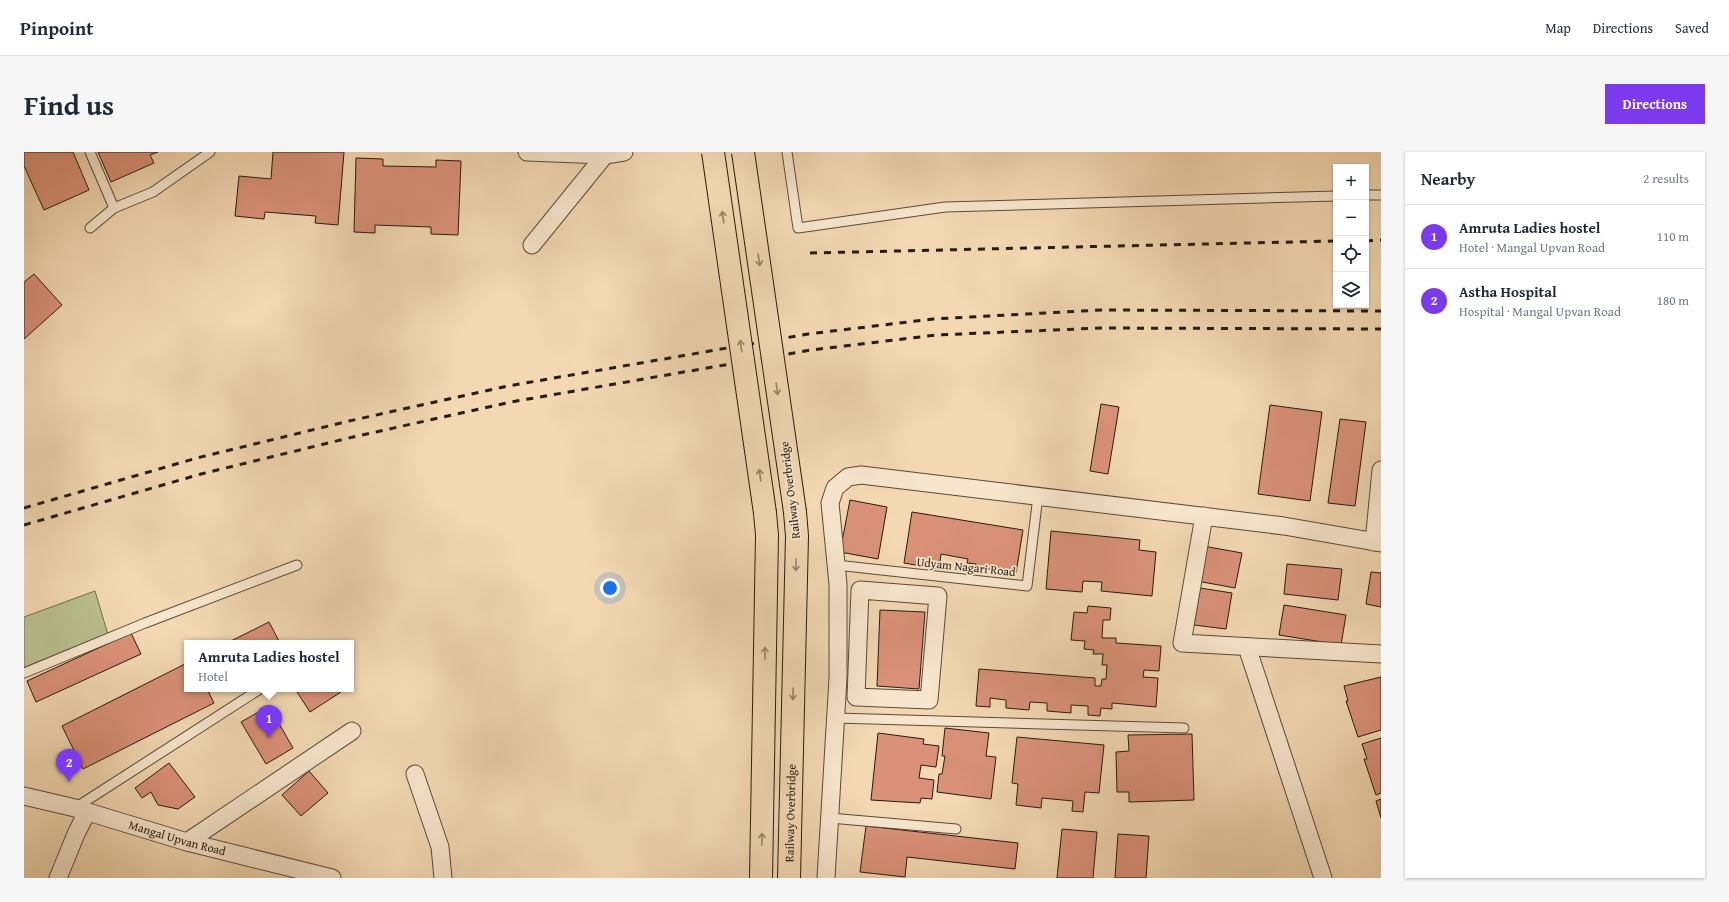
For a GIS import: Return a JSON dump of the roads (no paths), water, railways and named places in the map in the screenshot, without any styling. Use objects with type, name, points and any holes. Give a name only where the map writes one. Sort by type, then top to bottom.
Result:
[{"type":"main road","points":[[713,152],[767,535],[761,878]]},
{"type":"main road","name":"Railway Overbridge","points":[[743,152],[795,512],[797,536],[789,878]]},
{"type":"street","points":[[527,152],[605,156],[624,152]]},
{"type":"street","points":[[532,245],[605,156]]},
{"type":"street","points":[[826,878],[836,718],[838,654],[836,565],[830,503],[835,488],[848,477],[861,475],[1204,516],[1284,526],[1377,543],[1381,470]]},
{"type":"street","points":[[1204,516],[1182,643],[1381,654]]},
{"type":"street","points":[[860,590],[938,596],[929,700],[856,697],[857,655],[860,590]]},
{"type":"street","points":[[1247,647],[1323,878]]},
{"type":"street","points":[[838,654],[857,655]]},
{"type":"street","points":[[188,842],[352,731]]},
{"type":"street","points":[[415,774],[440,847],[443,878]]},
{"type":"street","name":"Mangal Upvan Road","points":[[24,796],[81,810],[188,842],[332,878]]},
{"type":"street","points":[[58,878],[76,834],[81,810]]},
{"type":"lane","points":[[90,152],[114,208]]},
{"type":"lane","points":[[90,228],[114,208],[153,192],[210,152]]},
{"type":"lane","points":[[787,152],[798,228],[945,207],[1333,196]]},
{"type":"lane","points":[[1369,195],[1381,195]]},
{"type":"lane","name":"Udyam Nagari Road","points":[[836,565],[1027,586],[1038,496]]},
{"type":"lane","points":[[24,673],[145,623],[297,565]]},
{"type":"lane","points":[[81,810],[256,692]]},
{"type":"lane","points":[[836,718],[1184,728]]},
{"type":"lane","points":[[830,818],[956,829]]},
{"type":"railway","points":[[1369,241],[1381,240]]},
{"type":"railway","points":[[810,253],[1333,241]]},
{"type":"railway","points":[[24,508],[197,458],[349,421],[508,386],[808,334],[933,319],[1101,310],[1381,311]]},
{"type":"railway","points":[[24,525],[201,474],[353,437],[511,402],[811,350],[936,335],[1101,328],[1381,329]]},
{"type":"place","name":"Amruta Ladies hostel","points":[[269,738]]},
{"type":"place","name":"Astha Hospital","points":[[69,782]]}]
